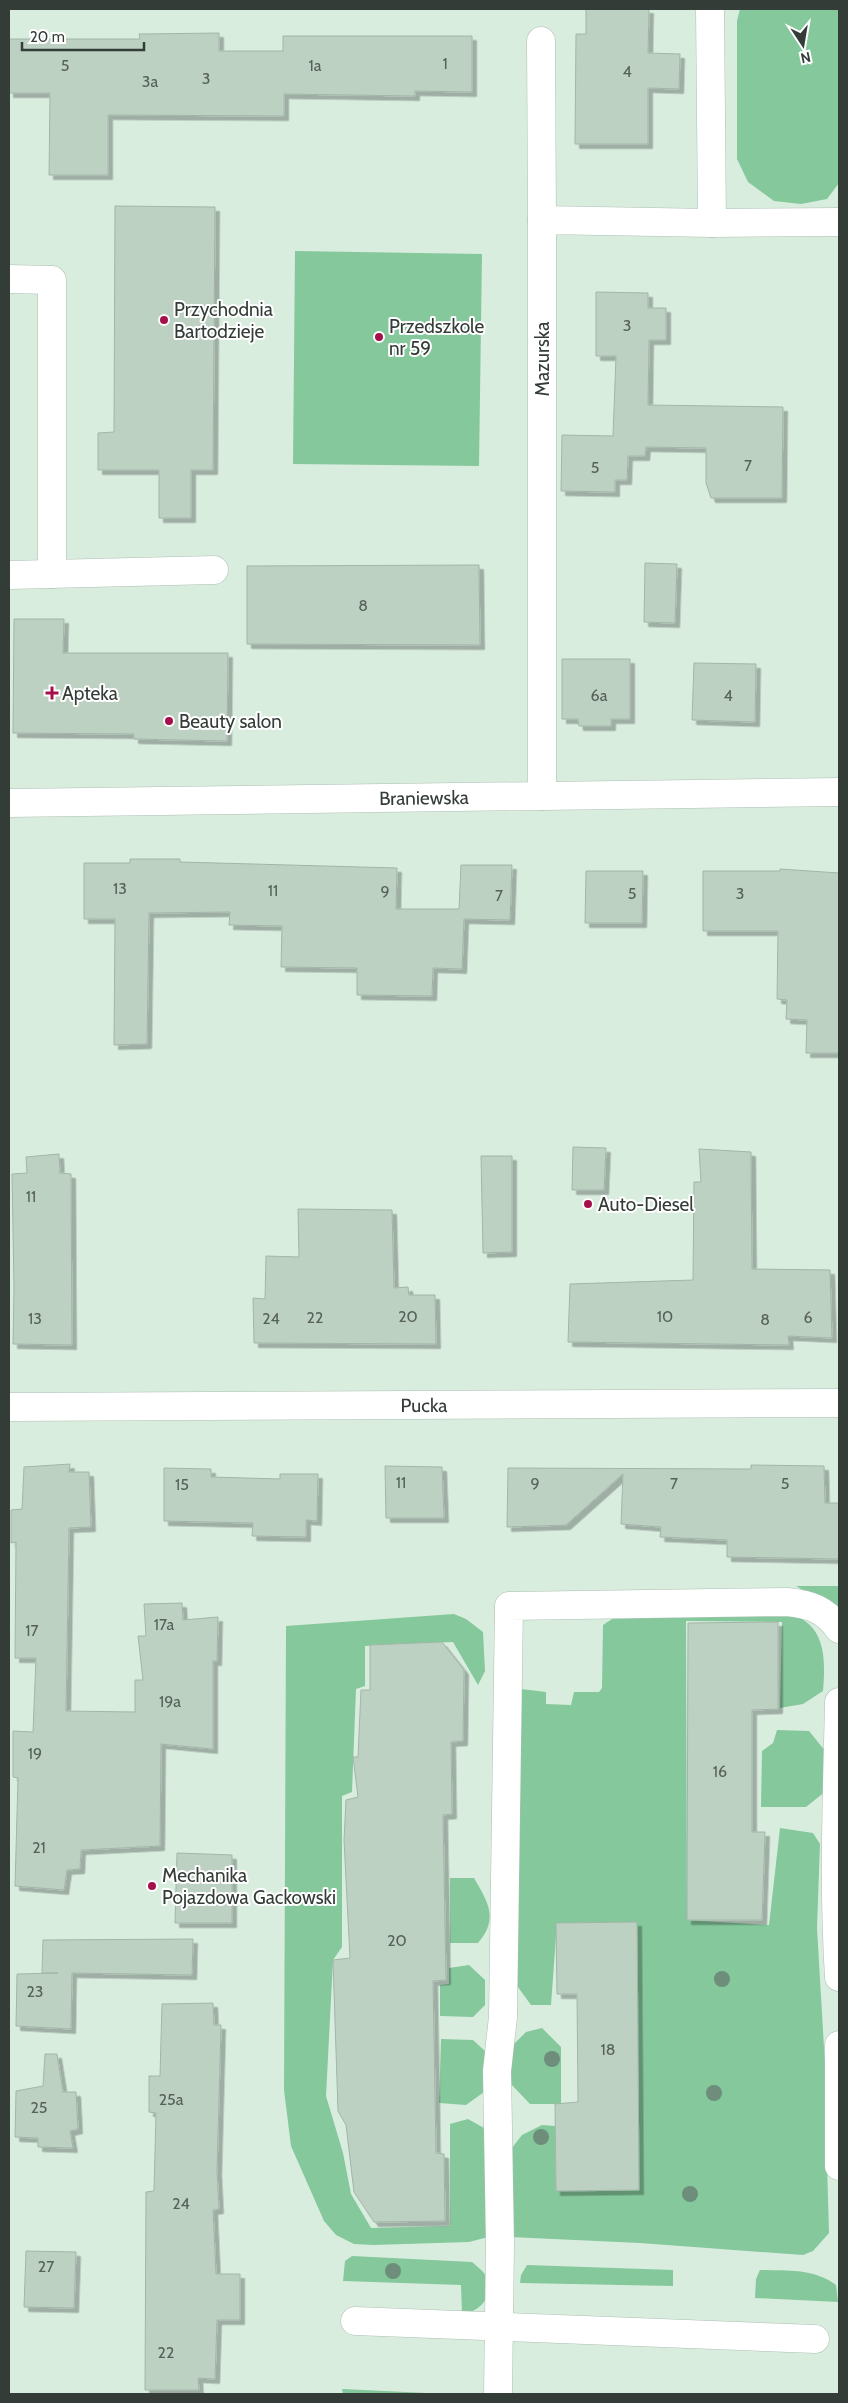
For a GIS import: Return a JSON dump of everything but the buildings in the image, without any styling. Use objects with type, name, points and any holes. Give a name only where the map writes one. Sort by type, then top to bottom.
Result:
[{"type":"street","points":[[710,9],[712,224]]},
{"type":"street","name":"Mazurska","points":[[541,42],[542,796]]},
{"type":"street","points":[[542,220],[712,224],[839,222]]},
{"type":"street","points":[[9,280],[52,280],[52,574]]},
{"type":"street","points":[[9,575],[214,570]]},
{"type":"street","name":"Braniewska","points":[[9,804],[839,792]]},
{"type":"street","name":"Pucka","points":[[9,1407],[839,1403]]},
{"type":"street","points":[[498,2394],[500,2244],[497,2071],[503,2008],[509,1606],[787,1602],[810,1604],[832,1618],[839,1629]]},
{"type":"street","points":[[839,1702],[836,1844],[836,1930],[839,1977]]},
{"type":"street","points":[[839,2061],[839,2166]]},
{"type":"street","points":[[355,2321],[815,2339]]},
{"type":"green space","points":[[740,9],[837,9],[839,12],[839,183],[827,199],[801,204],[774,201],[748,182],[737,159],[737,21]]},
{"type":"green space","points":[[295,251],[482,254],[479,466],[293,464]]},
{"type":"green space","points":[[796,1586],[839,1586],[839,1611]]},
{"type":"green space","points":[[454,1614],[466,1619],[483,1632],[485,1671],[478,1685],[453,1642],[365,1646],[365,1686],[356,1689],[352,1792],[342,1796],[342,1947],[333,1960],[326,2096],[343,2153],[351,2194],[371,2228],[450,2226],[450,2124],[468,2119],[484,2128],[490,2142],[492,2236],[469,2242],[354,2244],[336,2235],[324,2221],[291,2146],[284,2090],[286,1626]]},
{"type":"green space","points":[[779,1614],[800,1618],[810,1625],[820,1642],[824,1661],[823,1691],[803,1704],[780,1708],[782,1622],[686,1621],[687,1920],[769,1925],[780,1828],[813,1833],[820,1844],[817,1928],[830,2150],[827,2164],[829,2233],[813,2251],[803,2255],[640,2243],[510,2237],[508,2153],[522,2135],[542,2125],[555,2126],[556,2191],[639,2190],[637,1928],[557,1923],[551,2005],[531,2005],[515,1983],[513,1688],[546,1692],[546,1704],[571,1705],[574,1692],[599,1692],[602,1688],[603,1625],[618,1615]]},
{"type":"green space","points":[[777,1730],[809,1731],[826,1752],[826,1791],[806,1807],[761,1807],[762,1751],[773,1743]]},
{"type":"green space","points":[[450,1878],[474,1878],[487,1903],[490,1918],[488,1926],[478,1943],[450,1943]]},
{"type":"green space","points":[[469,1965],[485,1980],[485,2005],[473,2017],[440,2016],[440,1985],[449,1984],[449,1968]]},
{"type":"green space","points":[[542,2028],[561,2047],[561,2104],[530,2104],[510,2083],[511,2047],[526,2032]]},
{"type":"green space","points":[[441,2039],[473,2040],[485,2051],[484,2092],[466,2105],[439,2103]]},
{"type":"green space","points":[[352,2256],[472,2262],[483,2272],[488,2280],[488,2294],[476,2309],[462,2313],[461,2285],[343,2281],[345,2261]]},
{"type":"green space","points":[[527,2265],[673,2270],[673,2286],[520,2283],[521,2275]]},
{"type":"green space","points":[[760,2270],[800,2272],[818,2276],[836,2285],[838,2302],[755,2298],[756,2279]]},
{"type":"green space","points":[[343,2389],[447,2394],[343,2394]]},
{"type":"place","name":"Przychodnia Bartodzieje","points":[[164,320]]},
{"type":"place","name":"Przedszkole nr 59","points":[[379,337]]},
{"type":"place","name":"Apteka","points":[[52,693]]},
{"type":"place","name":"Beauty salon","points":[[169,721]]},
{"type":"place","name":"Auto-Diesel","points":[[588,1204]]},
{"type":"place","name":"Mechanika Pojazdowa Gackowski","points":[[152,1886]]}]
